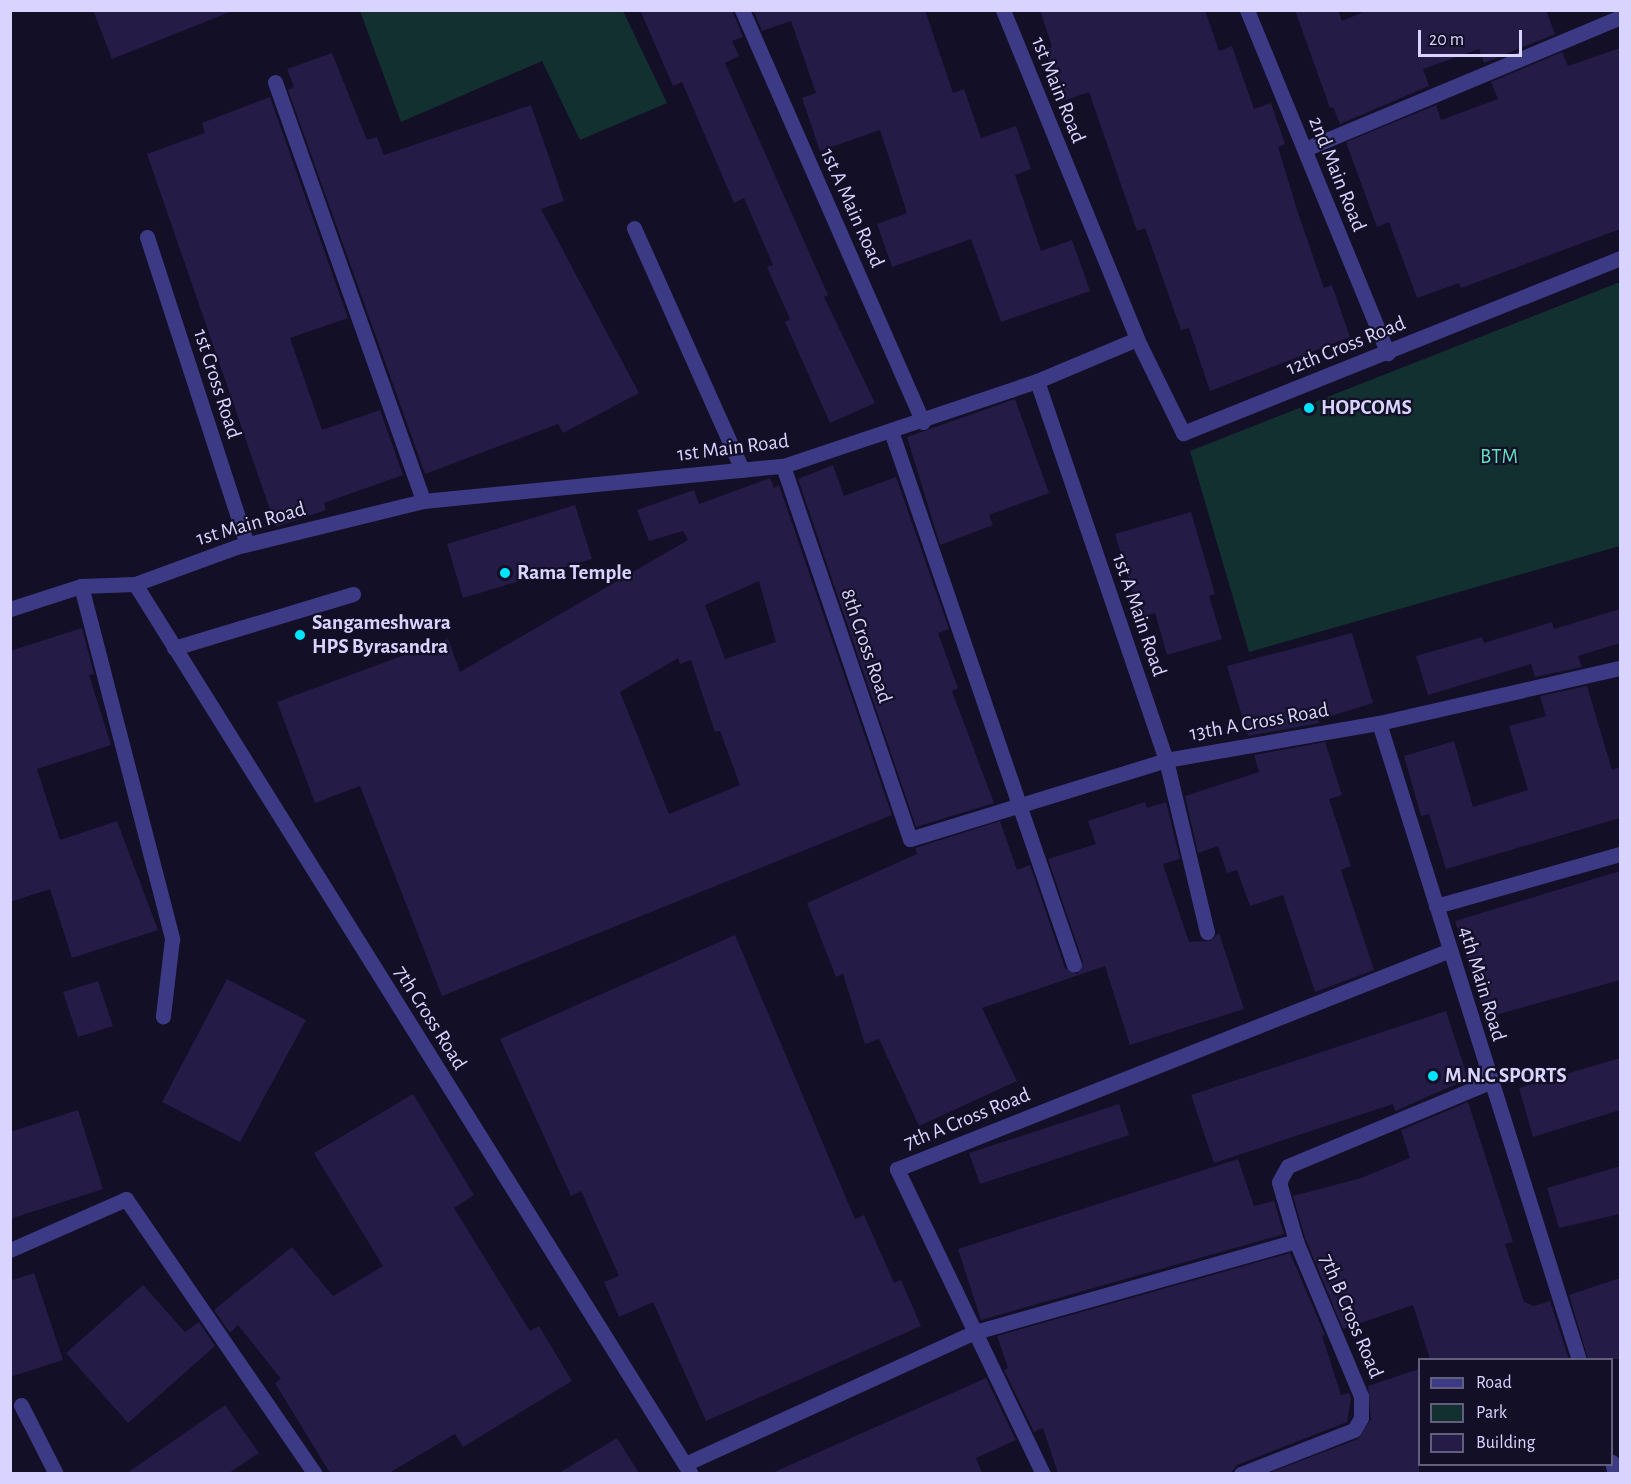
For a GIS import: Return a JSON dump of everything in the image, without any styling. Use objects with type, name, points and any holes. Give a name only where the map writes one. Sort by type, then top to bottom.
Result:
[{"type":"street","name":"1st A Main Road","points":[[742,10],[923,422]]},
{"type":"street","name":"1st Main Road","points":[[10,609],[81,586],[135,584],[247,544],[423,501],[783,466],[923,422],[1037,381],[1137,339],[1003,10]]},
{"type":"street","name":"2nd Main Road","points":[[1247,10],[1388,353]]},
{"type":"street","points":[[1305,149],[1620,17]]},
{"type":"street","points":[[275,82],[423,501]]},
{"type":"street","points":[[634,228],[742,470]]},
{"type":"street","name":"1st Cross Road","points":[[147,237],[247,544]]},
{"type":"street","name":"12th Cross Road","points":[[1137,339],[1183,433],[1388,353],[1620,258]]},
{"type":"street","name":"1st A Main Road","points":[[1037,381],[1166,760],[1207,932]]},
{"type":"street","points":[[891,432],[1021,802],[1074,965]]},
{"type":"street","name":"8th Cross Road","points":[[783,466],[910,839]]},
{"type":"street","name":"7th Cross Road","points":[[135,584],[688,1469]]},
{"type":"street","points":[[81,586],[172,939],[163,1016]]},
{"type":"street","points":[[174,648],[353,594]]},
{"type":"street","name":"13th A Cross Road","points":[[910,839],[1021,802],[1166,760],[1379,723],[1620,668]]},
{"type":"street","name":"4th Main Road","points":[[1379,723],[1490,1082],[1579,1358]]},
{"type":"street","points":[[1436,906],[1620,854]]},
{"type":"street","name":"7th A Cross Road","points":[[975,1332],[897,1169],[1450,950]]},
{"type":"street","name":"7th B Cross Road","points":[[1241,1473],[1354,1430],[1361,1418],[1361,1396],[1296,1241],[1279,1182],[1288,1166],[1490,1082]]},
{"type":"street","points":[[10,1250],[126,1199],[315,1473]]},
{"type":"street","points":[[688,1469],[975,1332],[1296,1241]]},
{"type":"street","points":[[975,1332],[1043,1473]]},
{"type":"street","points":[[21,1405],[56,1473]]},
{"type":"green space","points":[[360,11],[623,11],[667,103],[580,140],[542,61],[401,122]]},
{"type":"green space","name":"BTM","points":[[1620,282],[1620,546],[1249,652],[1190,451]]},
{"type":"building","points":[[93,10],[230,10],[230,12],[112,59]]},
{"type":"building","points":[[640,10],[732,10],[743,37],[732,41],[739,56],[725,63],[828,295],[824,297],[875,403],[830,423],[785,322],[790,319],[767,267],[773,265],[744,198],[734,203],[682,82],[673,86]]},
{"type":"building","points":[[753,10],[925,10],[953,93],[964,89],[981,138],[1016,126],[1031,169],[1015,175],[1041,251],[1072,240],[1090,291],[1001,322],[971,239],[892,267],[877,224],[907,213],[880,130],[820,151],[802,98],[816,93],[791,21],[762,31]]},
{"type":"building","points":[[1040,10],[1205,10],[1219,51],[1232,46],[1254,109],[1271,103],[1285,144],[1278,147],[1298,213],[1324,288],[1332,285],[1350,337],[1210,391],[1189,328],[1181,330],[1145,228],[1137,231],[1089,92],[1063,101],[1045,50],[1052,47]]},
{"type":"building","points":[[1295,10],[1338,10],[1342,21],[1368,10],[1546,10],[1555,34],[1484,63],[1479,49],[1423,69],[1429,86],[1340,124],[1333,107],[1330,108]]},
{"type":"building","points":[[1620,48],[1620,229],[1461,288],[1459,283],[1417,298],[1389,222],[1377,227],[1346,142],[1436,105],[1441,120],[1498,99],[1491,82],[1562,52],[1568,66]]},
{"type":"building","points":[[332,53],[367,140],[377,137],[384,155],[531,105],[564,201],[541,209],[639,393],[563,433],[558,424],[425,474],[288,90],[294,87],[287,69]]},
{"type":"building","points":[[270,97],[348,318],[290,338],[322,430],[380,410],[403,475],[324,503],[326,510],[276,527],[147,154],[205,133],[202,123]]},
{"type":"building","points":[[1015,399],[1049,493],[989,515],[993,525],[940,545],[907,437]]},
{"type":"building","points":[[833,465],[844,496],[896,477],[949,629],[938,633],[958,688],[952,691],[994,803],[916,827],[798,479]]},
{"type":"building","points":[[770,478],[774,488],[779,485],[892,815],[442,996],[360,786],[315,803],[277,702],[448,639],[460,672],[688,540],[683,531],[649,541],[637,510],[694,490],[699,504]],"holes":[[[759,581],[776,642],[725,659],[705,605]],[[678,658],[680,664],[691,660],[715,732],[720,731],[740,785],[669,814],[620,692]]]},
{"type":"building","points":[[575,505],[592,559],[463,598],[447,544]]},
{"type":"building","points":[[1191,512],[1215,594],[1209,596],[1222,639],[1167,655],[1155,613],[1140,617],[1115,534]]},
{"type":"building","points":[[1620,609],[1620,643],[1578,656],[1582,667],[1535,677],[1531,664],[1428,695],[1416,656],[1482,637],[1484,643],[1552,622],[1554,629]]},
{"type":"building","points":[[82,628],[94,674],[89,675],[111,745],[37,769],[60,840],[117,821],[158,930],[72,958],[50,889],[10,902],[10,651]]},
{"type":"building","points":[[1352,633],[1373,703],[1318,720],[1319,723],[1248,736],[1227,666]]},
{"type":"building","points":[[1587,686],[1612,770],[1620,767],[1620,818],[1446,869],[1429,814],[1421,816],[1404,756],[1454,741],[1473,807],[1528,790],[1509,726],[1546,716],[1540,696]]},
{"type":"building","points":[[1325,742],[1342,795],[1329,799],[1351,866],[1341,870],[1374,970],[1315,992],[1283,895],[1250,906],[1237,870],[1227,873],[1218,846],[1198,853],[1185,796],[1259,772],[1254,755]]},
{"type":"building","points":[[1145,802],[1147,808],[1166,802],[1180,859],[1163,864],[1189,942],[1210,941],[1219,933],[1244,1009],[1130,1045],[1105,966],[982,1008],[1017,1081],[919,1126],[879,1039],[865,1044],[843,974],[836,977],[807,903],[917,854],[915,848],[1000,821],[1017,870],[1030,865],[1065,968],[1077,974],[1083,962],[1048,859],[1096,844],[1088,821]]},
{"type":"building","points":[[1620,871],[1620,980],[1485,1018],[1455,921]]},
{"type":"building","points":[[735,935],[855,1219],[864,1215],[894,1283],[901,1280],[921,1326],[706,1421],[653,1302],[619,1317],[604,1282],[619,1276],[581,1191],[571,1196],[500,1039]]},
{"type":"building","points":[[227,979],[306,1020],[240,1142],[162,1102]]},
{"type":"building","points":[[98,981],[113,1026],[78,1037],[63,992]]},
{"type":"building","points":[[1446,1011],[1468,1079],[1395,1111],[1393,1104],[1214,1163],[1191,1095]]},
{"type":"building","points":[[1620,1058],[1620,1110],[1533,1137],[1519,1088]]},
{"type":"building","points":[[413,1094],[474,1195],[454,1208],[530,1331],[539,1326],[572,1381],[463,1447],[455,1434],[389,1473],[330,1473],[275,1383],[281,1379],[238,1325],[230,1333],[214,1310],[292,1247],[333,1296],[383,1266],[314,1153]]},
{"type":"building","points":[[1468,1102],[1513,1242],[1505,1244],[1524,1302],[1534,1306],[1550,1301],[1569,1358],[1430,1358],[1413,1305],[1343,1329],[1305,1238],[1293,1196],[1361,1178],[1410,1158],[1401,1130]]},
{"type":"building","points":[[1119,1104],[1129,1135],[980,1184],[969,1153]]},
{"type":"building","points":[[78,1110],[103,1189],[10,1219],[10,1132]]},
{"type":"building","points":[[1238,1159],[1254,1206],[1274,1201],[1284,1234],[981,1320],[958,1249]]},
{"type":"building","points":[[1620,1166],[1620,1214],[1559,1228],[1547,1188]]},
{"type":"building","points":[[1290,1253],[1325,1335],[1322,1336],[1341,1395],[1349,1393],[1351,1398],[1347,1422],[1237,1465],[1231,1473],[1058,1473],[1043,1428],[1034,1432],[1004,1370],[1008,1368],[997,1336]]},
{"type":"building","points":[[34,1273],[63,1360],[10,1377],[10,1281]]},
{"type":"building","points":[[1620,1278],[1620,1359],[1588,1358],[1569,1295]]},
{"type":"building","points":[[143,1285],[185,1332],[199,1322],[215,1346],[128,1423],[66,1353]]},
{"type":"building","points":[[1418,1369],[1419,1473],[1269,1473],[1358,1439],[1371,1419],[1368,1386]]},
{"type":"building","points":[[986,1378],[1016,1440],[976,1458],[982,1473],[772,1473]]},
{"type":"building","points":[[225,1405],[259,1453],[229,1473],[127,1473]]},
{"type":"building","points":[[617,1438],[639,1473],[559,1473]]},
{"type":"place","name":"HOPCOMS","points":[[1309,408]]},
{"type":"place","name":"Rama Temple","points":[[505,573]]},
{"type":"place","name":"Sangameshwara HPS Byrasandra","points":[[300,635]]},
{"type":"place","name":"M.N.C SPORTS","points":[[1433,1076]]}]
